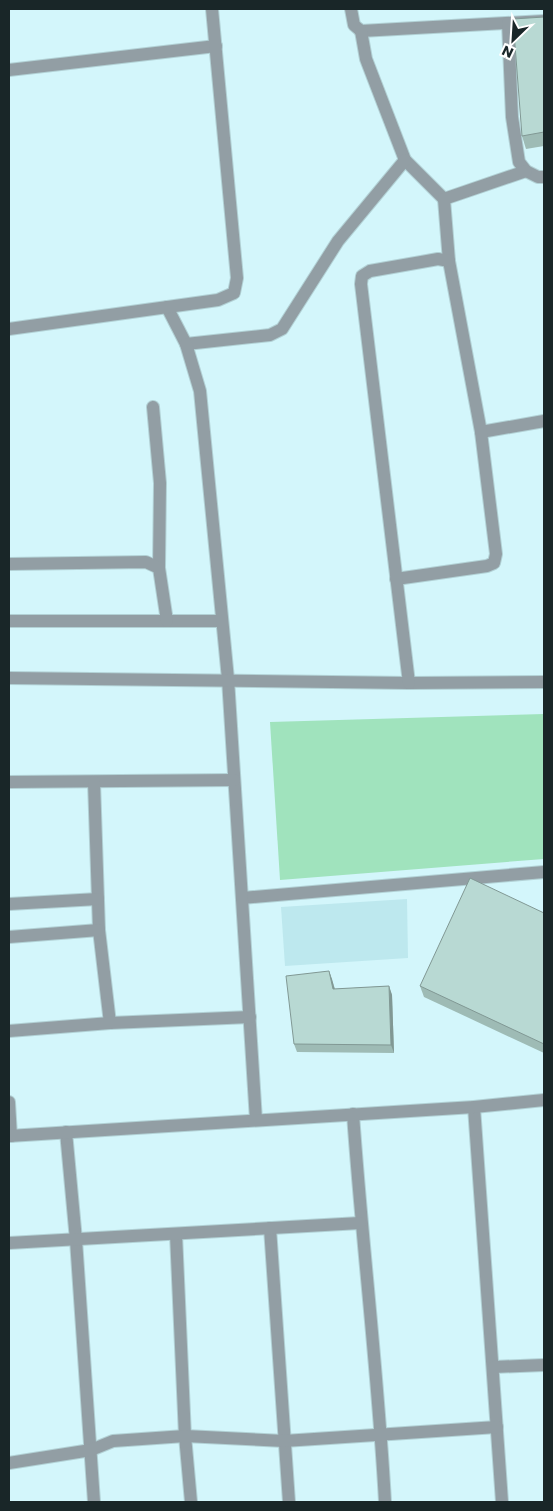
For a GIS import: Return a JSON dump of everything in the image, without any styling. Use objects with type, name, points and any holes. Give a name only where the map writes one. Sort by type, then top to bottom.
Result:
[{"type":"street","points":[[9,329],[218,300],[234,293],[237,278],[212,9]]},
{"type":"street","points":[[351,9],[354,25],[361,31],[366,59],[405,160],[444,199],[449,261],[481,432],[496,554],[494,563],[487,566],[396,579]]},
{"type":"street","points":[[361,31],[544,21]]},
{"type":"street","points":[[508,23],[512,117],[519,162],[526,171],[538,176],[544,176]]},
{"type":"street","points":[[9,70],[216,46]]},
{"type":"street","points":[[186,344],[270,335],[282,329],[338,241],[405,160]]},
{"type":"street","points":[[444,199],[526,171]]},
{"type":"street","points":[[409,683],[361,284],[362,276],[370,271],[438,260],[449,261]]},
{"type":"street","points":[[167,306],[186,344],[200,391],[228,680],[256,1120]]},
{"type":"street","points":[[153,407],[160,484],[159,568],[167,621]]},
{"type":"street","points":[[481,432],[544,421]]},
{"type":"street","points":[[9,564],[146,562],[159,568]]},
{"type":"street","points":[[9,621],[222,621]]},
{"type":"street","points":[[9,678],[409,683],[544,682]]},
{"type":"street","points":[[9,782],[234,780]]},
{"type":"street","points":[[94,782],[99,930],[110,1023]]},
{"type":"street","points":[[242,898],[544,872]]},
{"type":"street","points":[[9,904],[98,899]]},
{"type":"street","points":[[9,937],[99,930]]},
{"type":"street","points":[[9,1031],[110,1023],[250,1017]]},
{"type":"street","points":[[9,1102],[10,1136],[544,1100]]},
{"type":"street","points":[[474,1106],[502,1502]]},
{"type":"street","points":[[353,1114],[360,1223],[382,1434],[385,1502]]},
{"type":"street","points":[[66,1132],[76,1240],[94,1502]]},
{"type":"street","points":[[9,1244],[360,1223]]},
{"type":"street","points":[[270,1228],[289,1502]]},
{"type":"street","points":[[176,1234],[184,1436],[191,1502]]},
{"type":"street","points":[[494,1368],[544,1366]]},
{"type":"street","points":[[9,1463],[91,1450],[114,1441],[184,1436],[284,1441],[497,1427]]},
{"type":"shaded area","points":[[407,899],[408,958],[285,966],[281,907]]},
{"type":"green space","points":[[544,714],[544,859],[280,880],[270,722]]},
{"type":"building","points":[[544,17],[544,132],[522,136],[513,19]]},
{"type":"building","points":[[470,878],[544,913],[544,1044],[420,986]]},
{"type":"building","points":[[329,971],[333,989],[389,986],[391,1045],[294,1044],[286,976]]}]
